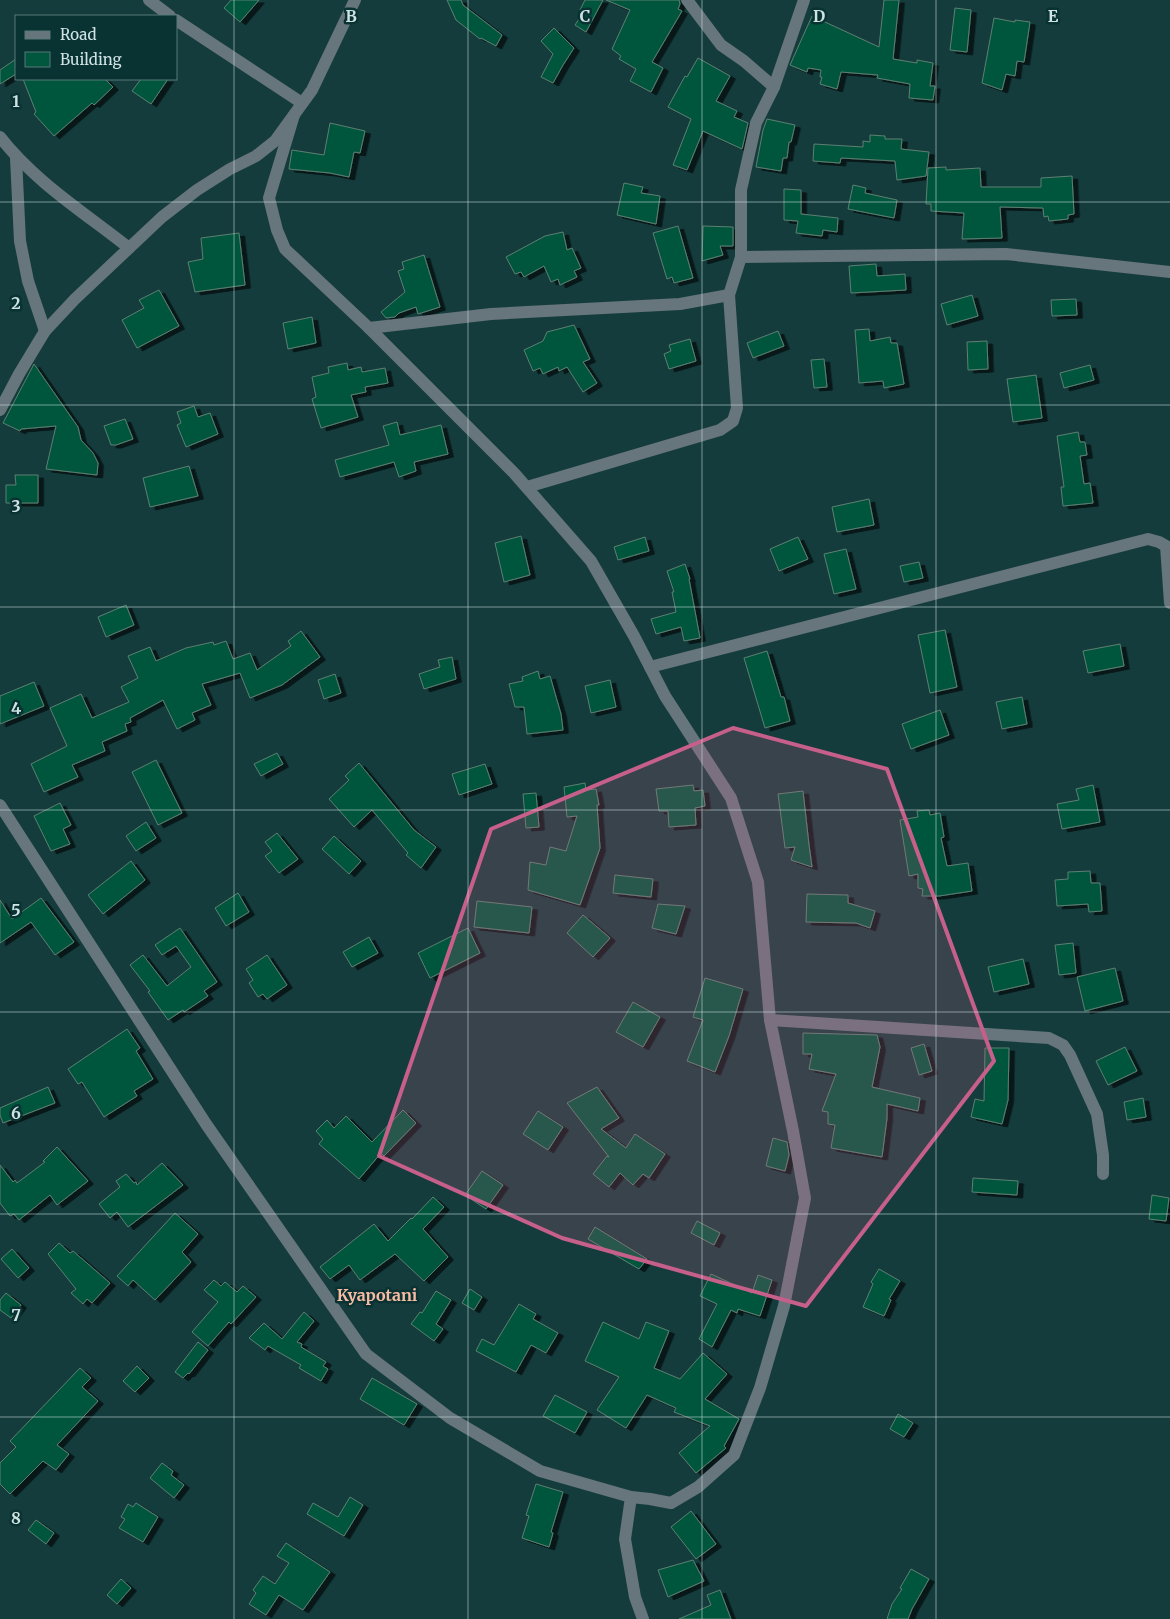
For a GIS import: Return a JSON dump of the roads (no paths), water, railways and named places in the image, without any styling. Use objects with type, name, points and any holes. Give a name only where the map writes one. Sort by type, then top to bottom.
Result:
[{"type":"street","points":[[149,0],[169,15]]},
{"type":"street","points":[[0,410],[45,331],[75,299],[162,217],[196,190],[230,169],[256,156],[275,141],[316,82],[355,0]]},
{"type":"street","points":[[686,0],[721,45],[744,61],[774,87]]},
{"type":"street","points":[[527,487],[720,430],[733,420],[737,408],[729,295],[741,256],[742,190],[756,123],[774,87],[804,0]]},
{"type":"street","points":[[178,21],[302,103]]},
{"type":"street","points":[[0,805],[206,1124],[366,1354],[450,1418],[540,1472],[631,1497],[650,1498],[671,1503],[698,1487],[734,1455],[760,1388],[784,1306],[805,1198],[770,1020],[758,882],[731,798],[665,696],[591,561],[527,487],[369,328],[286,249],[277,230],[269,198],[294,115]]},
{"type":"street","points":[[0,137],[16,158],[50,188],[129,248]]},
{"type":"street","points":[[16,158],[20,241],[28,281],[45,331]]},
{"type":"street","points":[[741,256],[1006,254],[1170,272]]},
{"type":"street","points":[[369,328],[491,314],[680,304],[729,295]]},
{"type":"street","points":[[650,667],[1148,539],[1166,546],[1170,603]]},
{"type":"street","points":[[770,1020],[1049,1038],[1062,1045],[1070,1055],[1097,1114],[1103,1155],[1103,1174]]},
{"type":"street","points":[[631,1497],[625,1539],[635,1597],[643,1619]]},
{"type":"district","name":"Kyapotani","points":[[377,1295]]}]
